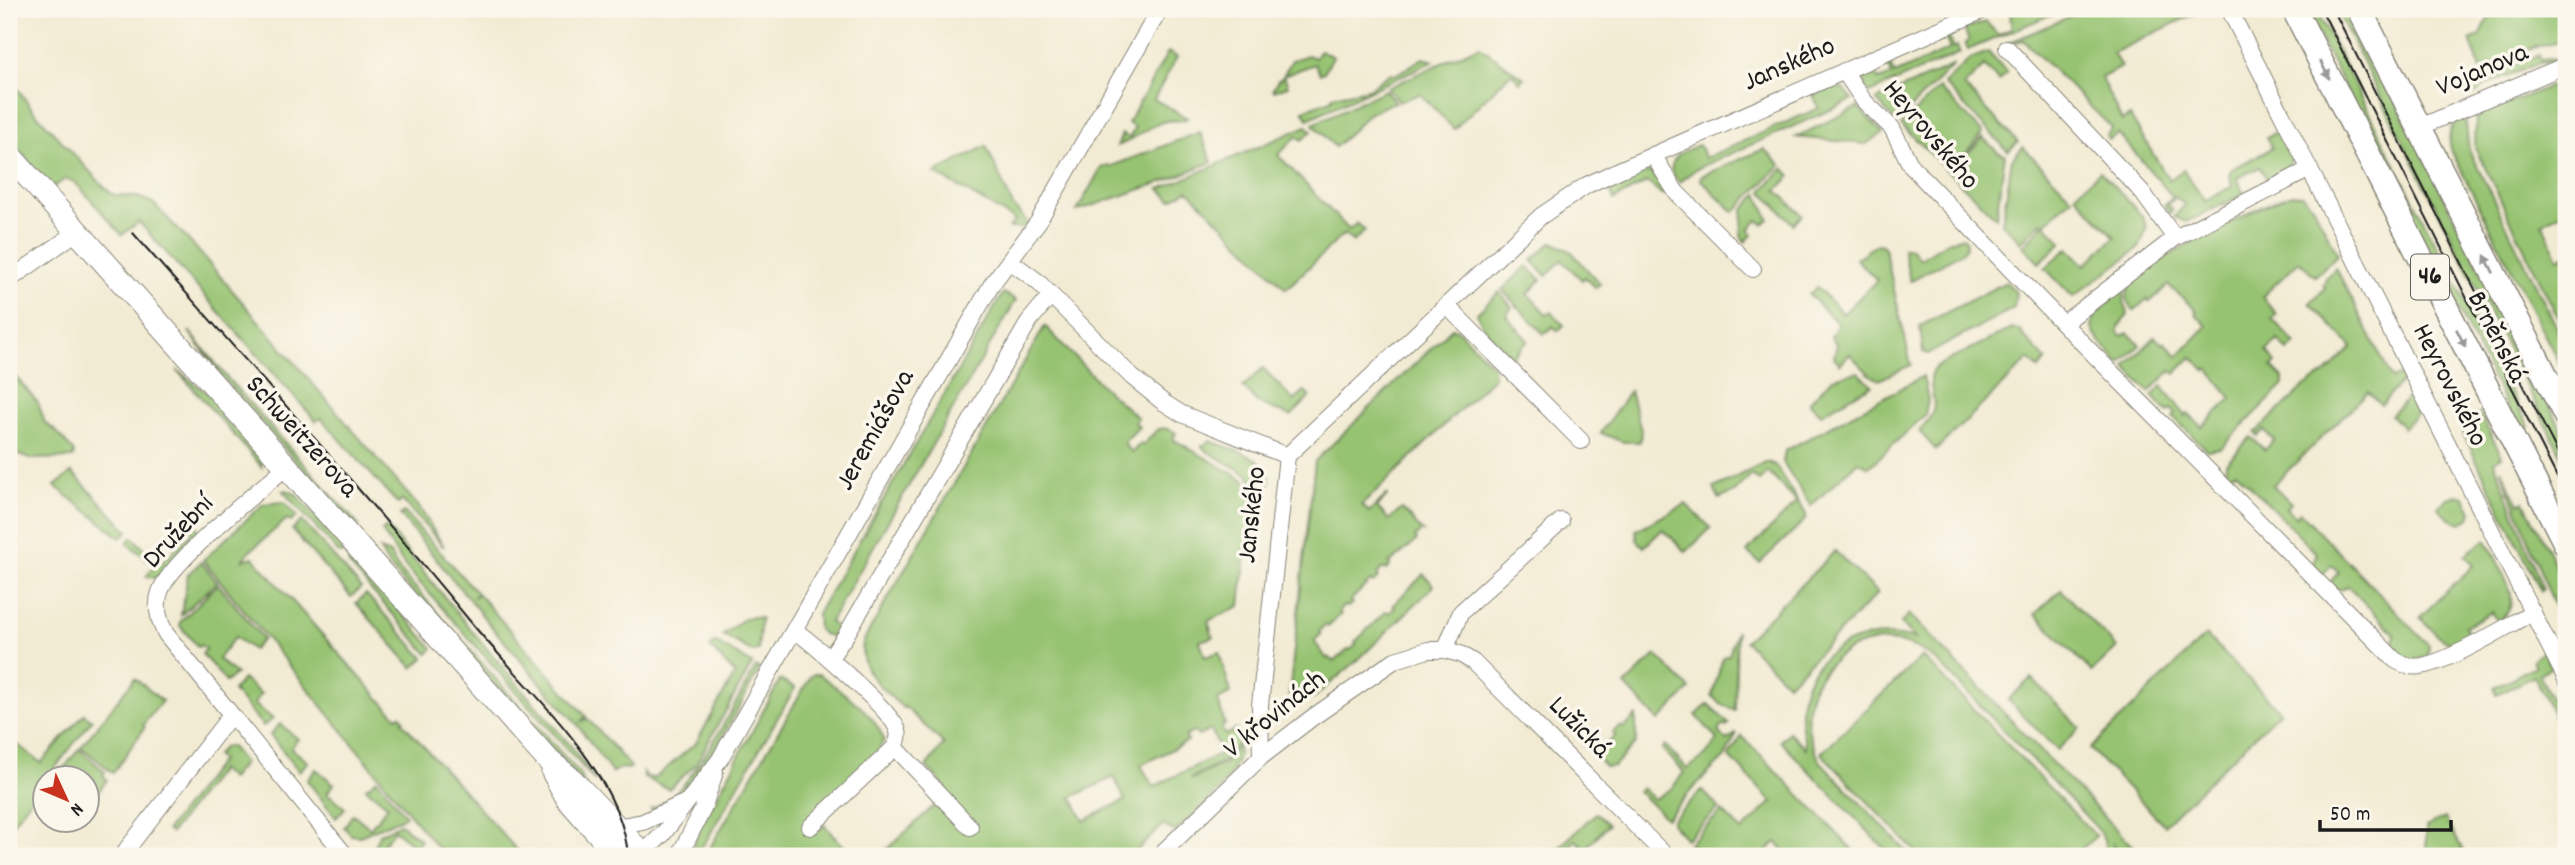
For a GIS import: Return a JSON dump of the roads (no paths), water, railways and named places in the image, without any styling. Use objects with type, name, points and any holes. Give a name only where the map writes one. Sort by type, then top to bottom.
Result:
[{"type":"main road","name":"Brněnská","points":[[2294,9],[2566,544]]},
{"type":"main road","name":"Brněnská","points":[[2359,9],[2566,416]]},
{"type":"street","name":"Jeremiášova","points":[[642,856],[663,834],[720,759],[992,284],[1038,222],[1160,9]]},
{"type":"street","name":"Janského","points":[[1261,757],[1259,705],[1287,456],[1541,216],[1566,198],[1587,185],[1653,155],[1986,9]]},
{"type":"street","points":[[2064,323],[2175,238],[2310,169],[2229,9]]},
{"type":"street","points":[[2007,48],[2142,192],[2175,238]]},
{"type":"street","name":"Vojanova","points":[[2420,127],[2566,65]]},
{"type":"street","name":"Heyrovského","points":[[1844,71],[1864,101],[1892,128],[1912,166],[2382,647],[2402,664],[2414,667],[2427,664],[2466,648],[2533,612]]},
{"type":"street","name":"Schweitzerova","points":[[9,155],[548,760],[572,779],[642,856]]},
{"type":"street","points":[[1653,155],[1676,192],[1752,270]]},
{"type":"street","name":"Heyrovského","points":[[2310,169],[2566,679]]},
{"type":"street","points":[[9,280],[77,232]]},
{"type":"street","points":[[1010,261],[1027,272],[1132,377],[1173,409],[1287,456]]},
{"type":"street","points":[[830,658],[1030,320],[1051,295]]},
{"type":"street","points":[[1447,306],[1581,440]]},
{"type":"street","name":"Družební","points":[[286,467],[177,566],[159,593],[158,612],[166,634],[346,856]]},
{"type":"street","points":[[1444,650],[1461,612],[1561,521]]},
{"type":"street","points":[[795,630],[830,658],[894,723],[899,739],[895,747],[810,827]]},
{"type":"street","name":"V křovinách","points":[[1159,856],[1261,757],[1313,717],[1395,660],[1428,650],[1444,650]]},
{"type":"street","name":"Lužická","points":[[1444,650],[1460,654],[1474,662],[1666,856]]},
{"type":"street","points":[[124,856],[231,715]]},
{"type":"street","points":[[895,747],[970,827]]},
{"type":"street","name":"Jeremiášova","points":[[679,856],[703,809],[720,759]]},
{"type":"street","name":"Schweitzerova","points":[[548,760],[568,799],[618,856]]},
{"type":"street","name":"Jeremiášova","points":[[616,827],[643,822],[687,802]]},
{"type":"tram line","points":[[2321,9],[2566,495]]},
{"type":"tram line","points":[[2333,9],[2566,469]]},
{"type":"tram line","points":[[133,233],[568,733],[609,793],[622,825],[628,856]]}]
